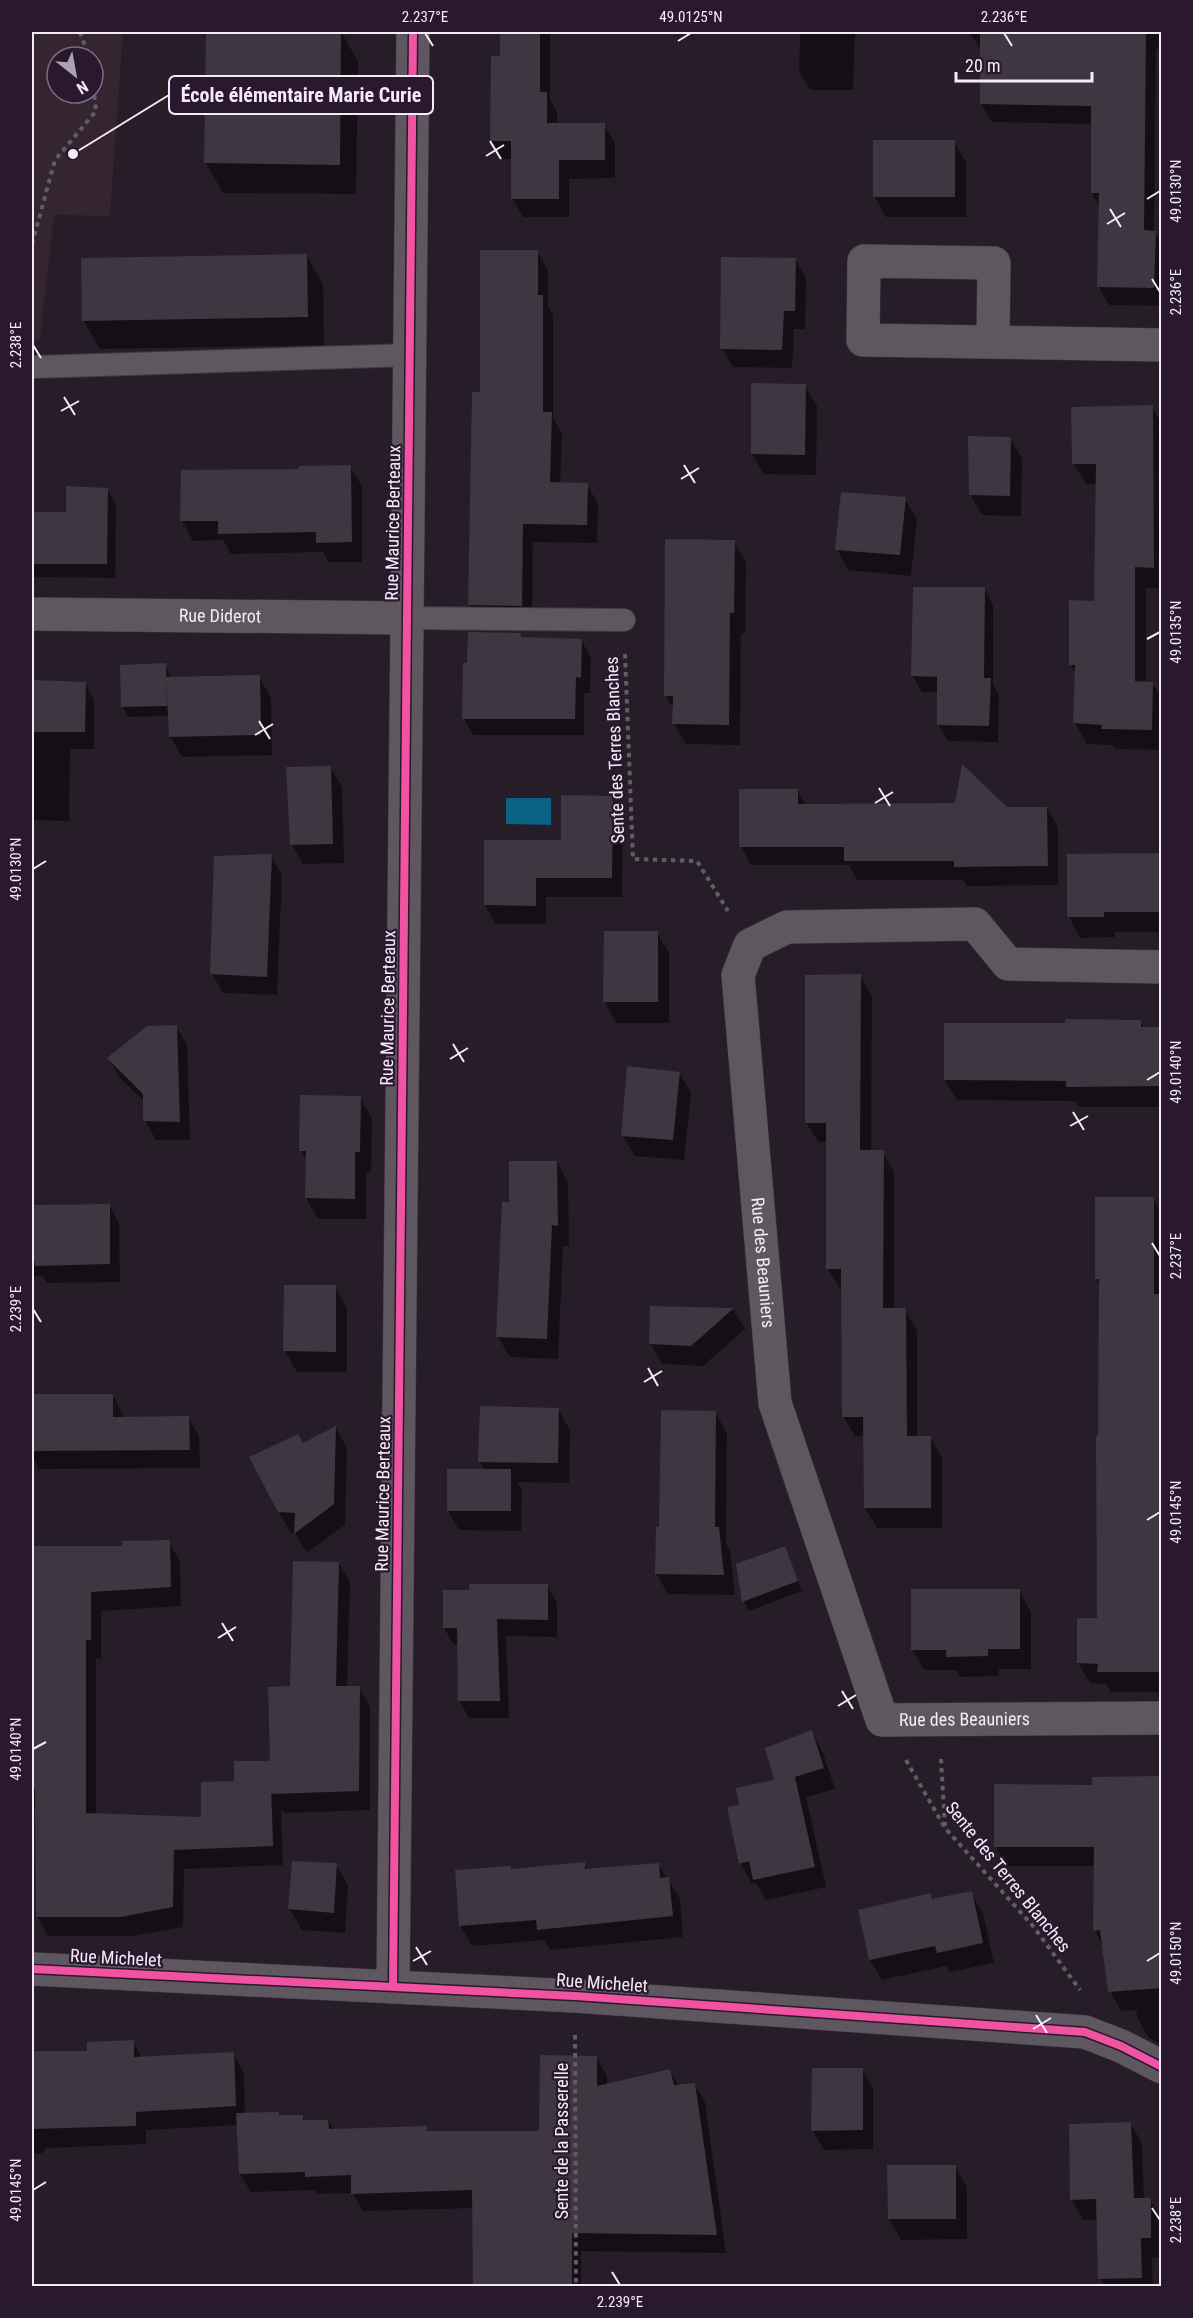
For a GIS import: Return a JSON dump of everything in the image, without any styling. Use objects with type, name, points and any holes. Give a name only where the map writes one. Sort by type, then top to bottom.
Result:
[{"type":"street","name":"Rue Maurice Berteaux","points":[[393,1986],[413,32]]},
{"type":"street","points":[[993,342],[994,263],[864,261],[863,340],[1161,345]]},
{"type":"street","name":"Rue Diderot","points":[[32,614],[407,618]]},
{"type":"street","points":[[750,945],[787,927],[975,924],[1008,964],[1161,967]]},
{"type":"street","name":"Rue des Beauniers","points":[[750,945],[738,975],[775,1403],[882,1720],[1161,1718]]},
{"type":"street","name":"Rue Michelet","points":[[32,1969],[575,1996],[1085,2032],[1112,2042],[1161,2067]]},
{"type":"lane","points":[[34,367],[410,355]]},
{"type":"lane","points":[[407,618],[624,620]]},
{"type":"path","points":[[32,244],[55,160],[96,111],[95,105]]},
{"type":"path","points":[[939,1721],[945,1828]]},
{"type":"shaded area","points":[[32,32],[123,32],[110,216],[54,215],[40,340],[32,342]]},
{"type":"water","points":[[506,798],[551,798],[551,825],[506,824]]},
{"type":"building","points":[[206,32],[341,32],[340,165],[204,163]]},
{"type":"building","points":[[500,32],[540,32],[540,92],[547,92],[547,123],[605,123],[605,160],[559,160],[559,199],[511,199],[511,141],[490,141],[491,56],[500,56]]},
{"type":"building","points":[[980,32],[1146,32],[1144,230],[1156,231],[1154,288],[1097,287],[1099,193],[1091,193],[1091,106],[980,104]]},
{"type":"building","points":[[873,140],[955,140],[955,197],[873,197]]},
{"type":"building","points":[[480,250],[538,250],[538,295],[543,295],[543,412],[552,412],[550,482],[588,483],[587,525],[523,524],[522,606],[468,605],[472,392],[480,392]]},
{"type":"building","points":[[307,254],[308,317],[82,321],[81,258]]},
{"type":"building","points":[[721,257],[796,258],[795,311],[784,311],[782,350],[720,349]]},
{"type":"building","points":[[751,383],[806,384],[805,455],[751,454]]},
{"type":"building","points":[[1153,405],[1154,568],[1135,567],[1135,681],[1153,682],[1152,730],[1101,729],[1102,725],[1073,723],[1075,665],[1069,665],[1069,600],[1094,601],[1096,464],[1072,464],[1071,407]]},
{"type":"building","points":[[968,436],[1011,437],[1010,496],[969,495]]},
{"type":"building","points":[[351,465],[352,542],[316,543],[316,532],[218,534],[218,521],[180,521],[181,470],[299,469],[299,466]]},
{"type":"building","points":[[66,486],[108,488],[107,564],[32,564],[32,512],[66,512]]},
{"type":"building","points":[[841,492],[906,497],[900,555],[835,550]]},
{"type":"building","points":[[665,539],[735,540],[734,613],[730,613],[729,725],[672,724],[673,696],[664,696]]},
{"type":"building","points":[[913,587],[985,587],[984,678],[991,678],[989,726],[937,725],[937,677],[911,676]]},
{"type":"building","points":[[468,632],[521,633],[521,637],[582,639],[581,678],[576,677],[575,719],[462,719],[463,663],[467,663]]},
{"type":"building","points":[[166,663],[167,706],[121,707],[120,665]]},
{"type":"building","points":[[260,675],[261,735],[169,737],[166,677]]},
{"type":"building","points":[[32,680],[86,682],[85,732],[32,732]]},
{"type":"building","points":[[962,764],[1007,807],[1047,807],[1048,866],[954,867],[954,861],[844,861],[844,847],[739,847],[739,789],[798,789],[798,804],[955,803]]},
{"type":"building","points":[[331,766],[333,844],[290,845],[286,767]]},
{"type":"building","points":[[561,795],[613,796],[612,878],[536,878],[536,906],[484,905],[484,840],[561,840]]},
{"type":"building","points":[[1161,853],[1161,912],[1104,912],[1104,917],[1067,917],[1067,854]]},
{"type":"building","points":[[272,854],[267,977],[210,974],[214,856]]},
{"type":"building","points":[[604,931],[658,931],[658,1002],[603,1002]]},
{"type":"building","points":[[861,974],[860,1150],[884,1150],[883,1308],[906,1308],[907,1436],[931,1436],[931,1508],[864,1508],[863,1417],[842,1417],[841,1269],[826,1269],[826,1123],[805,1123],[805,975]]},
{"type":"building","points":[[1065,1019],[1141,1020],[1141,1027],[1161,1027],[1161,1086],[1066,1087],[1066,1081],[944,1080],[944,1023],[1065,1023]]},
{"type":"building","points":[[177,1025],[180,1122],[143,1121],[143,1094],[107,1058],[147,1026]]},
{"type":"building","points":[[627,1066],[680,1072],[673,1140],[621,1136]]},
{"type":"building","points":[[300,1095],[361,1096],[360,1152],[355,1152],[355,1199],[305,1198],[306,1151],[299,1151]]},
{"type":"building","points":[[509,1161],[557,1161],[558,1226],[552,1225],[547,1339],[496,1337],[502,1202],[509,1202]]},
{"type":"building","points":[[1095,1197],[1154,1197],[1154,1294],[1161,1294],[1161,1545],[1159,1545],[1161,1672],[1097,1672],[1098,1664],[1077,1663],[1077,1618],[1097,1618],[1096,1436],[1098,1436],[1099,1279],[1095,1279]]},
{"type":"building","points":[[110,1204],[110,1264],[35,1266],[34,1259],[32,1259],[32,1205]]},
{"type":"building","points":[[284,1285],[336,1285],[336,1352],[283,1351]]},
{"type":"building","points":[[650,1306],[734,1308],[691,1346],[649,1344]]},
{"type":"building","points":[[32,1394],[113,1394],[113,1417],[189,1416],[190,1450],[32,1451]]},
{"type":"building","points":[[480,1406],[559,1408],[558,1463],[478,1462]]},
{"type":"building","points":[[661,1410],[716,1411],[715,1527],[719,1527],[724,1575],[655,1574],[656,1527],[659,1527]]},
{"type":"building","points":[[336,1426],[334,1504],[294,1534],[295,1513],[278,1512],[249,1457],[298,1434],[303,1443]]},
{"type":"building","points":[[447,1469],[511,1469],[511,1511],[447,1511]]},
{"type":"building","points":[[170,1540],[171,1587],[91,1592],[91,1640],[86,1640],[86,1813],[201,1817],[201,1782],[234,1781],[234,1761],[270,1761],[268,1687],[290,1686],[293,1561],[339,1562],[336,1686],[360,1686],[359,1791],[271,1794],[273,1846],[174,1850],[173,1907],[121,1917],[36,1917],[35,1789],[32,1789],[32,1546],[122,1546],[122,1541]]},
{"type":"building","points":[[785,1546],[798,1581],[742,1602],[736,1564]]},
{"type":"building","points":[[469,1584],[548,1584],[548,1620],[497,1619],[500,1701],[458,1701],[457,1628],[443,1628],[443,1590],[469,1590]]},
{"type":"building","points":[[911,1589],[1020,1589],[1020,1649],[988,1649],[988,1656],[946,1657],[946,1650],[911,1650]]},
{"type":"building","points":[[812,1730],[824,1768],[795,1777],[815,1867],[753,1880],[749,1861],[739,1864],[727,1807],[739,1805],[736,1788],[774,1780],[765,1748]]},
{"type":"building","points":[[1161,1776],[1161,1988],[1108,1992],[1100,1930],[1093,1931],[1094,1847],[994,1847],[994,1784],[1092,1785],[1092,1777]]},
{"type":"building","points":[[292,1861],[337,1863],[334,1913],[288,1909]]},
{"type":"building","points":[[585,1862],[585,1869],[659,1863],[660,1878],[669,1877],[673,1916],[537,1930],[536,1920],[459,1926],[455,1870],[511,1866],[511,1869]]},
{"type":"building","points":[[972,1891],[983,1943],[937,1953],[935,1946],[869,1960],[858,1910],[931,1893],[932,1899]]},
{"type":"building","points":[[134,2040],[134,2057],[234,2052],[236,2106],[136,2112],[136,2126],[32,2129],[32,2051],[87,2051],[87,2042]]},
{"type":"building","points":[[540,2055],[597,2056],[597,2086],[670,2069],[674,2085],[695,2083],[717,2235],[572,2233],[572,2286],[473,2286],[472,2190],[351,2194],[351,2175],[305,2177],[305,2172],[239,2174],[236,2113],[279,2112],[279,2115],[303,2115],[303,2120],[328,2120],[329,2129],[427,2126],[427,2131],[539,2131]]},
{"type":"building","points":[[812,2068],[863,2068],[863,2130],[811,2131]]},
{"type":"building","points":[[1131,2122],[1134,2198],[1151,2198],[1151,2238],[1141,2238],[1142,2278],[1098,2279],[1096,2199],[1070,2200],[1069,2124]]},
{"type":"building","points":[[887,2165],[956,2165],[956,2219],[888,2219]]},
{"type":"cycle path","points":[[393,1986],[413,32]]},
{"type":"cycle path","points":[[32,1969],[575,1996],[1085,2032],[1121,2046],[1162,2067]]},
{"type":"place","name":"École élémentaire Marie Curie","points":[[73,154]]}]
